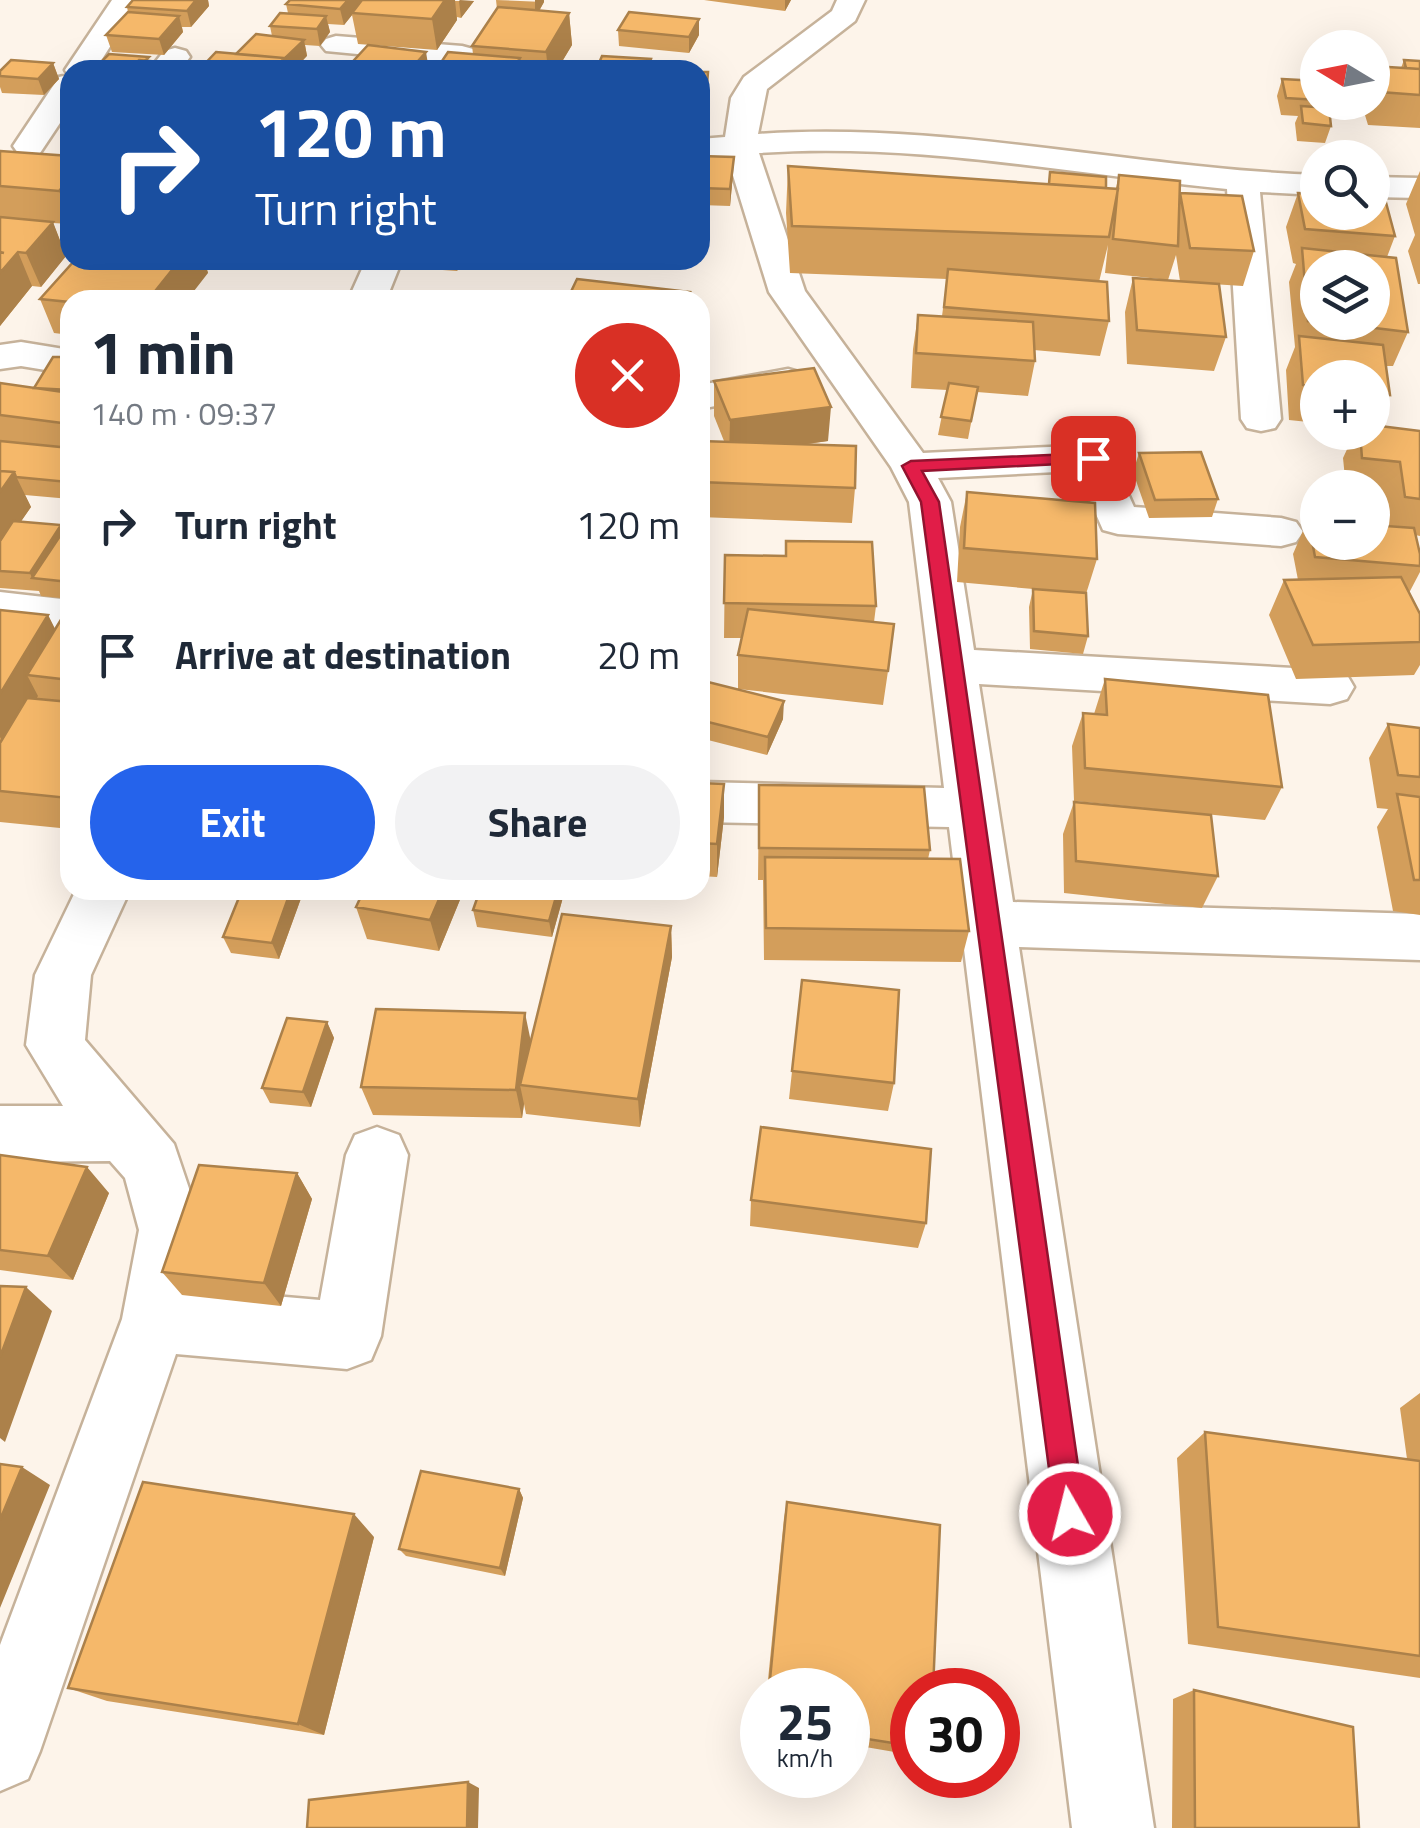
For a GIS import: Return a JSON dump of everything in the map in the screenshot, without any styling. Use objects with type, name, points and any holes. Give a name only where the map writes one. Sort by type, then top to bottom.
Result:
[{"type":"street","points":[[87,60],[126,0]]},
{"type":"street","points":[[720,146],[755,84],[845,15],[851,0]]},
{"type":"street","points":[[325,60],[357,22]]},
{"type":"street","points":[[336,45],[462,54]]},
{"type":"street","points":[[15,144],[60,95]]},
{"type":"street","points":[[720,146],[891,140],[1025,153],[1242,183],[1300,185]]},
{"type":"street","points":[[15,144],[60,147]]},
{"type":"street","points":[[720,146],[787,292],[911,466],[930,502],[1114,1828]]},
{"type":"street","points":[[1242,183],[1261,419]]},
{"type":"street","points":[[1390,187],[1420,188]]},
{"type":"street","points":[[0,357],[21,354],[60,360]]},
{"type":"street","points":[[710,395],[845,371]]},
{"type":"street","points":[[911,466],[1093,458],[1118,520],[1281,532]]},
{"type":"street","points":[[0,608],[60,615]]},
{"type":"street","points":[[954,666],[1330,688]]},
{"type":"street","points":[[710,802],[972,808]]},
{"type":"street","points":[[0,1751],[155,1319],[171,1230],[152,1164],[81,1082],[55,1045],[63,975],[98,900]]},
{"type":"street","points":[[988,924],[1420,936]]},
{"type":"street","points":[[0,1134],[126,1133]]},
{"type":"street","points":[[155,1319],[347,1336],[377,1155]]},
{"type":"building","points":[[133,0],[196,0],[187,11],[127,7]]},
{"type":"building","points":[[290,0],[348,0],[340,9],[286,4]]},
{"type":"building","points":[[362,0],[445,0],[432,19],[352,13]]},
{"type":"building","points":[[498,7],[569,13],[546,52],[472,46]]},
{"type":"building","points":[[128,12],[179,16],[159,39],[106,35]]},
{"type":"building","points":[[629,12],[699,19],[689,37],[618,30]]},
{"type":"building","points":[[280,13],[326,16],[317,29],[270,26]]},
{"type":"building","points":[[256,34],[304,40],[283,60],[236,54]]},
{"type":"building","points":[[368,45],[426,52],[419,60],[354,60]]},
{"type":"building","points":[[216,52],[284,58],[282,60],[208,60]]},
{"type":"building","points":[[448,52],[520,58],[519,60],[443,60]]},
{"type":"building","points":[[109,54],[149,57],[146,60],[103,60]]},
{"type":"building","points":[[602,56],[651,59],[651,60],[600,60]]},
{"type":"building","points":[[11,60],[53,63],[38,79],[0,76]]},
{"type":"building","points":[[1404,60],[1420,61],[1420,69],[1406,68]]},
{"type":"building","points":[[1390,67],[1420,69],[1420,95],[1390,93]]},
{"type":"building","points":[[1282,79],[1300,80],[1300,99],[1286,98]]},
{"type":"building","points":[[1303,120],[1330,120],[1331,126]]},
{"type":"building","points":[[0,151],[60,155],[59,191],[0,186]]},
{"type":"building","points":[[710,156],[734,157],[730,189],[710,188]]},
{"type":"building","points":[[788,166],[1118,189],[1109,237],[792,226]]},
{"type":"building","points":[[1050,172],[1106,177],[1106,188],[1049,184]]},
{"type":"building","points":[[1119,175],[1180,181],[1178,246],[1113,239]]},
{"type":"building","points":[[1180,193],[1242,196],[1254,251],[1190,248]]},
{"type":"building","points":[[0,217],[53,222],[26,253],[18,252],[0,273],[0,252]]},
{"type":"building","points":[[1390,218],[1395,236],[1318,230],[1390,230]]},
{"type":"building","points":[[1390,257],[1396,258],[1408,332],[1390,330]]},
{"type":"building","points":[[948,269],[1107,282],[1109,321],[944,307]]},
{"type":"building","points":[[66,270],[172,270],[156,290],[60,290],[60,301],[40,299]]},
{"type":"building","points":[[1133,278],[1219,284],[1226,337],[1137,330]]},
{"type":"building","points":[[577,279],[673,290],[572,290]]},
{"type":"building","points":[[918,315],[1033,322],[1035,361],[916,353]]},
{"type":"building","points":[[1299,336],[1300,340],[1383,345],[1385,360],[1301,360]]},
{"type":"building","points":[[53,357],[60,357],[60,389],[34,388]]},
{"type":"building","points":[[814,368],[831,407],[730,420],[714,381]]},
{"type":"building","points":[[0,383],[60,392],[60,423],[0,415]]},
{"type":"building","points":[[949,383],[978,387],[971,421],[941,417]]},
{"type":"building","points":[[1390,427],[1420,431],[1420,499],[1405,497],[1400,462],[1362,458],[1361,450],[1390,450]]},
{"type":"building","points":[[0,441],[60,447],[60,481],[16,477],[14,472],[0,471]]},
{"type":"building","points":[[710,441],[856,446],[855,488],[710,482]]},
{"type":"building","points":[[1201,452],[1218,499],[1155,500],[1139,453]]},
{"type":"building","points":[[0,471],[14,472],[0,492]]},
{"type":"building","points":[[967,492],[1095,503],[1097,559],[964,548]]},
{"type":"building","points":[[13,521],[60,525],[30,573],[0,571],[0,541]]},
{"type":"building","points":[[1390,526],[1414,528],[1420,566],[1350,560],[1390,560]]},
{"type":"building","points":[[60,536],[60,581],[32,578]]},
{"type":"building","points":[[786,541],[872,542],[876,606],[724,603],[725,555],[786,556]]},
{"type":"building","points":[[1401,577],[1420,614],[1420,642],[1313,645],[1284,580]]},
{"type":"building","points":[[1033,589],[1086,593],[1088,636],[1034,631]]},
{"type":"building","points":[[748,609],[894,624],[888,671],[738,655]]},
{"type":"building","points":[[0,610],[48,615],[0,694]]},
{"type":"building","points":[[60,621],[60,679],[27,675]]},
{"type":"building","points":[[1105,679],[1268,695],[1282,787],[1085,768],[1083,713],[1107,715]]},
{"type":"building","points":[[710,682],[784,701],[768,737],[710,722]]},
{"type":"building","points":[[27,698],[60,701],[60,797],[0,791],[0,743]]},
{"type":"building","points":[[1388,724],[1420,728],[1420,777],[1398,775]]},
{"type":"building","points":[[710,783],[724,784],[717,844],[710,844]]},
{"type":"building","points":[[759,785],[924,787],[930,850],[759,848]]},
{"type":"building","points":[[1397,794],[1420,797],[1420,880],[1414,880]]},
{"type":"building","points":[[1074,802],[1211,815],[1218,876],[1076,861]]},
{"type":"building","points":[[765,857],[960,859],[969,931],[766,928]]},
{"type":"building","points":[[238,900],[287,900],[272,943],[223,937]]},
{"type":"building","points":[[359,900],[439,900],[430,920],[356,907]]},
{"type":"building","points":[[476,900],[555,900],[549,921],[473,910]]},
{"type":"building","points":[[562,914],[671,926],[638,1099],[520,1085]]},
{"type":"building","points":[[802,980],[899,990],[894,1083],[792,1071]]},
{"type":"building","points":[[376,1009],[525,1013],[516,1090],[361,1087]]},
{"type":"building","points":[[287,1018],[327,1022],[303,1092],[262,1088]]},
{"type":"building","points":[[761,1127],[931,1149],[926,1223],[751,1200]]},
{"type":"building","points":[[0,1155],[87,1167],[48,1256],[0,1250]]},
{"type":"building","points":[[199,1165],[297,1173],[264,1283],[162,1272]]},
{"type":"building","points":[[0,1286],[26,1287],[0,1357]]},
{"type":"building","points":[[1205,1432],[1420,1461],[1420,1656],[1218,1627]]},
{"type":"building","points":[[0,1464],[22,1467],[0,1520]]},
{"type":"building","points":[[421,1471],[519,1489],[500,1568],[399,1549]]},
{"type":"building","points":[[143,1482],[354,1514],[298,1724],[68,1688]]},
{"type":"building","points":[[787,1502],[940,1525],[934,1668],[890,1668],[890,1743],[870,1739],[870,1668],[771,1668]]},
{"type":"building","points":[[1194,1690],[1353,1727],[1359,1828],[1195,1828]]},
{"type":"building","points":[[468,1782],[467,1828],[307,1828],[309,1800]]},
{"type":"route","points":[[1070,1514],[930,502],[911,466],[1093,458]]}]
